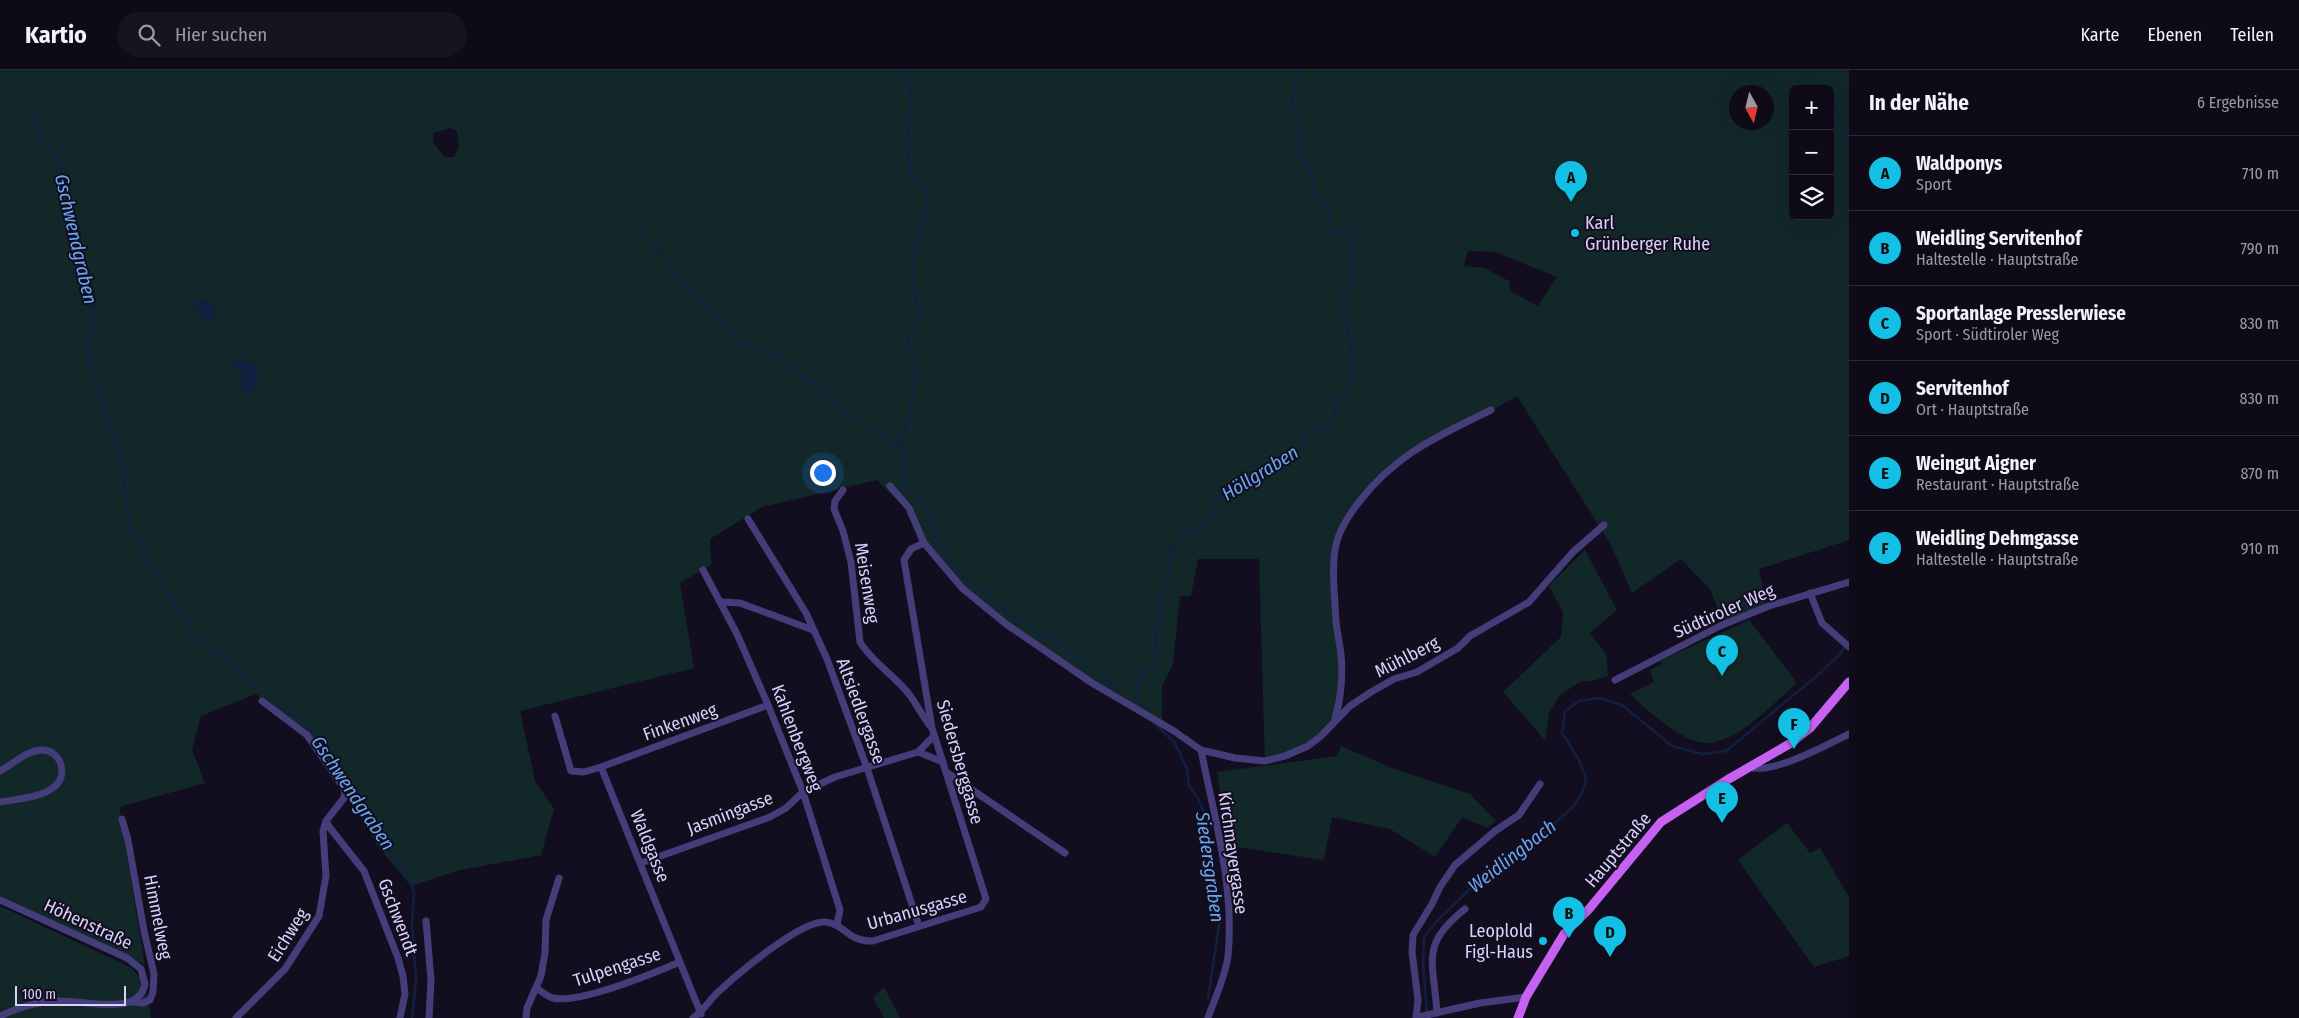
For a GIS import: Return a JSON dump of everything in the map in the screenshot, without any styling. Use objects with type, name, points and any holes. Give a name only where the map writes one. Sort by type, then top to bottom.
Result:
[{"type":"main road","name":"Hauptstraße","points":[[1518,1018],[1526,997],[1564,934],[1589,909],[1661,822],[1680,808],[1791,743],[1810,728],[1849,682]]},
{"type":"street","points":[[1334,721],[1339,707],[1342,657],[1336,622],[1335,547],[1342,528],[1354,508],[1372,485],[1401,458],[1432,439],[1491,410]]},
{"type":"street","points":[[890,486],[909,508],[924,543],[962,588],[1006,624],[1092,683],[1157,721],[1200,750]]},
{"type":"street","name":"Meisenweg","points":[[843,490],[835,501],[834,509],[843,530],[851,562],[860,642],[867,653],[891,674],[910,695],[932,728]]},
{"type":"street","name":"Altsiedlergasse","points":[[748,519],[806,613],[827,659],[867,768],[919,926]]},
{"type":"street","name":"Mühlberg","points":[[1200,750],[1235,758],[1265,761],[1285,756],[1308,746],[1322,736],[1350,706],[1371,692],[1394,679],[1417,672],[1458,648],[1470,636],[1529,602],[1573,552],[1604,525]]},
{"type":"street","name":"Siedersberggasse","points":[[924,543],[911,549],[904,560],[932,728],[986,898],[981,907]]},
{"type":"street","name":"Kahlenbergweg","points":[[703,570],[721,602],[768,705],[803,792],[840,910],[837,924]]},
{"type":"street","name":"Südtiroler Weg","points":[[1615,680],[1720,626],[1769,606],[1849,582]]},
{"type":"street","points":[[1810,593],[1822,623],[1849,647]]},
{"type":"street","points":[[721,602],[740,603],[813,630]]},
{"type":"street","points":[[262,702],[307,736],[343,786],[346,795],[326,820]]},
{"type":"street","name":"Finkenweg","points":[[601,767],[768,705]]},
{"type":"street","points":[[555,716],[571,771],[584,772],[601,767]]},
{"type":"street","points":[[1750,767],[1758,769],[1771,767],[1798,758],[1849,734]]},
{"type":"street","name":"Jasmingasse","points":[[641,863],[770,816],[786,808],[803,792],[835,777],[918,752],[934,736]]},
{"type":"street","points":[[0,771],[28,754],[41,750],[56,756],[62,770],[59,782],[49,790],[0,802]]},
{"type":"street","name":"Kirchmayergasse","points":[[1200,750],[1223,866],[1228,907],[1228,958],[1208,1018]]},
{"type":"street","points":[[918,752],[943,762]]},
{"type":"street","name":"Waldgasse","points":[[601,767],[701,1015]]},
{"type":"street","points":[[946,772],[1065,853]]},
{"type":"street","points":[[1526,997],[1480,1003],[1419,1017],[1412,952],[1413,935],[1432,904],[1440,886],[1455,865],[1495,831],[1519,814],[1540,784]]},
{"type":"street","name":"Himmelweg","points":[[122,819],[128,840],[154,978],[154,992],[150,1000],[143,1003],[130,1002]]},
{"type":"street","name":"Eichweg","points":[[236,1018],[279,977],[319,916],[326,876],[323,831],[326,820]]},
{"type":"street","name":"Gschwendt","points":[[326,820],[367,877],[396,952],[404,985],[403,1006],[400,1018]]},
{"type":"street","points":[[526,1018],[527,1008],[536,988],[545,953],[546,920],[559,878]]},
{"type":"street","name":"Höhenstraße","points":[[0,900],[128,958],[136,964],[143,973],[145,984],[140,994],[130,1002]]},
{"type":"street","name":"Urbanusgasse","points":[[837,924],[862,941],[873,940],[981,907]]},
{"type":"street","points":[[1435,1014],[1431,952],[1440,931],[1464,909]]},
{"type":"street","name":"Gschwendt","points":[[426,921],[431,980],[429,1018]]},
{"type":"street","points":[[694,1018],[701,1015],[717,993],[766,953],[802,928],[813,923],[837,924]]},
{"type":"street","name":"Tulpengasse","points":[[536,988],[553,998],[576,998],[635,981],[680,962]]},
{"type":"street","points":[[0,1016],[24,1007],[56,1001],[112,1004],[130,1002]]},
{"type":"green space","points":[[0,70],[1849,70],[1849,540],[1759,569],[1766,606],[1724,624],[1710,589],[1681,559],[1632,593],[1611,545],[1517,396],[1393,466],[1354,508],[1339,534],[1335,568],[1342,657],[1339,707],[1321,736],[1308,746],[1265,761],[1259,559],[1198,559],[1191,596],[1180,596],[1173,664],[1162,686],[1162,722],[1070,668],[964,588],[927,543],[907,510],[877,480],[762,507],[710,539],[711,565],[680,583],[694,668],[520,711],[535,781],[554,809],[541,855],[456,871],[411,886],[376,844],[349,792],[327,757],[303,727],[256,694],[201,716],[192,750],[205,783],[119,807],[145,965],[0,896]],"holes":[[[451,128],[457,131],[459,146],[454,157],[444,157],[433,142],[433,133]],[[1468,251],[1495,252],[1557,277],[1538,306],[1510,291],[1509,281],[1484,268],[1464,266]]]},
{"type":"green space","points":[[1585,550],[1617,610],[1590,633],[1606,654],[1608,676],[1592,681],[1581,681],[1560,695],[1549,713],[1545,740],[1503,692],[1561,637],[1563,612],[1549,586]]},
{"type":"green space","points":[[1749,620],[1797,683],[1759,717],[1738,732],[1715,742],[1704,743],[1693,740],[1658,719],[1630,694],[1654,682],[1650,670],[1662,664],[1660,661]]},
{"type":"green space","points":[[1341,746],[1394,769],[1470,794],[1496,821],[1487,828],[1462,817],[1435,857],[1390,829],[1332,817],[1324,860],[1229,846],[1217,772],[1337,756]]},
{"type":"green space","points":[[1787,823],[1810,853],[1820,848],[1849,897],[1849,956],[1814,967],[1738,860]]},
{"type":"green space","points":[[0,906],[132,968],[145,984],[151,1018],[0,1018]]},
{"type":"green space","points":[[884,987],[900,1018],[884,1018],[873,998]]},
{"type":"water","points":[[197,299],[212,301],[216,312],[211,320],[200,317],[194,306]]},
{"type":"water","points":[[236,360],[252,363],[258,370],[257,383],[248,397],[242,391],[241,371],[234,368]]},
{"type":"waterway","name":"Siedersgraben","points":[[901,70],[907,79],[911,97],[907,145],[912,179],[929,194],[912,272],[919,316],[907,341],[916,364],[910,411],[900,447],[904,463],[904,483],[908,493],[919,500],[932,518],[940,548],[951,563],[977,588],[1020,623],[1028,623],[1039,637],[1051,634],[1064,649],[1091,664],[1120,694]]},
{"type":"waterway","name":"Höllgraben","points":[[1137,699],[1136,681],[1154,665],[1157,651],[1155,627],[1160,615],[1159,607],[1168,581],[1170,552],[1180,535],[1200,529],[1213,511],[1215,501],[1304,447],[1309,431],[1329,427],[1334,420],[1336,397],[1347,388],[1351,379],[1350,345],[1341,300],[1353,284],[1352,255],[1356,237],[1347,231],[1333,232],[1327,203],[1316,196],[1313,180],[1299,154],[1298,119],[1290,109],[1298,70]]},
{"type":"waterway","points":[[1834,104],[1849,145]]},
{"type":"waterway","name":"Gschwendgraben","points":[[33,109],[40,139],[55,152],[95,302],[88,349],[93,374],[121,460],[131,531],[190,629],[253,686]]},
{"type":"waterway","points":[[640,229],[701,302],[738,341],[790,364],[838,408],[900,447]]},
{"type":"waterway","name":"Weidlingbach","points":[[1427,1014],[1423,963],[1424,937],[1437,921],[1478,881],[1513,861],[1574,806],[1582,793],[1586,779],[1579,760],[1562,733],[1565,711],[1579,701],[1599,698],[1622,705],[1672,746],[1703,754],[1726,751],[1819,674],[1840,654],[1849,641]]},
{"type":"waterway","name":"Siedersgraben","points":[[1134,698],[1146,708],[1150,715]]},
{"type":"waterway","name":"Gschwendgraben","points":[[273,703],[303,721],[331,755],[367,821],[405,869],[414,892],[412,922],[416,980],[412,1018]]},
{"type":"waterway","name":"Siedersgraben","points":[[1153,722],[1175,743],[1187,769],[1189,786],[1198,798],[1204,812],[1200,822],[1209,838],[1211,857],[1208,870],[1210,884],[1218,903],[1220,919],[1208,998]]},
{"type":"place","name":"Waldponys","points":[[1571,202]]},
{"type":"place","name":"Karl Grünberger Ruhe","points":[[1575,233]]},
{"type":"place","name":"Sportanlage Presslerwiese","points":[[1722,676]]},
{"type":"place","name":"Weidling Dehmgasse","points":[[1794,749]]},
{"type":"place","name":"Weingut Aigner","points":[[1722,823]]},
{"type":"place","name":"Weidling Servitenhof","points":[[1569,938]]},
{"type":"place","name":"Leoplold Figl-Haus","points":[[1543,941]]},
{"type":"place","name":"Servitenhof","points":[[1610,957]]}]
